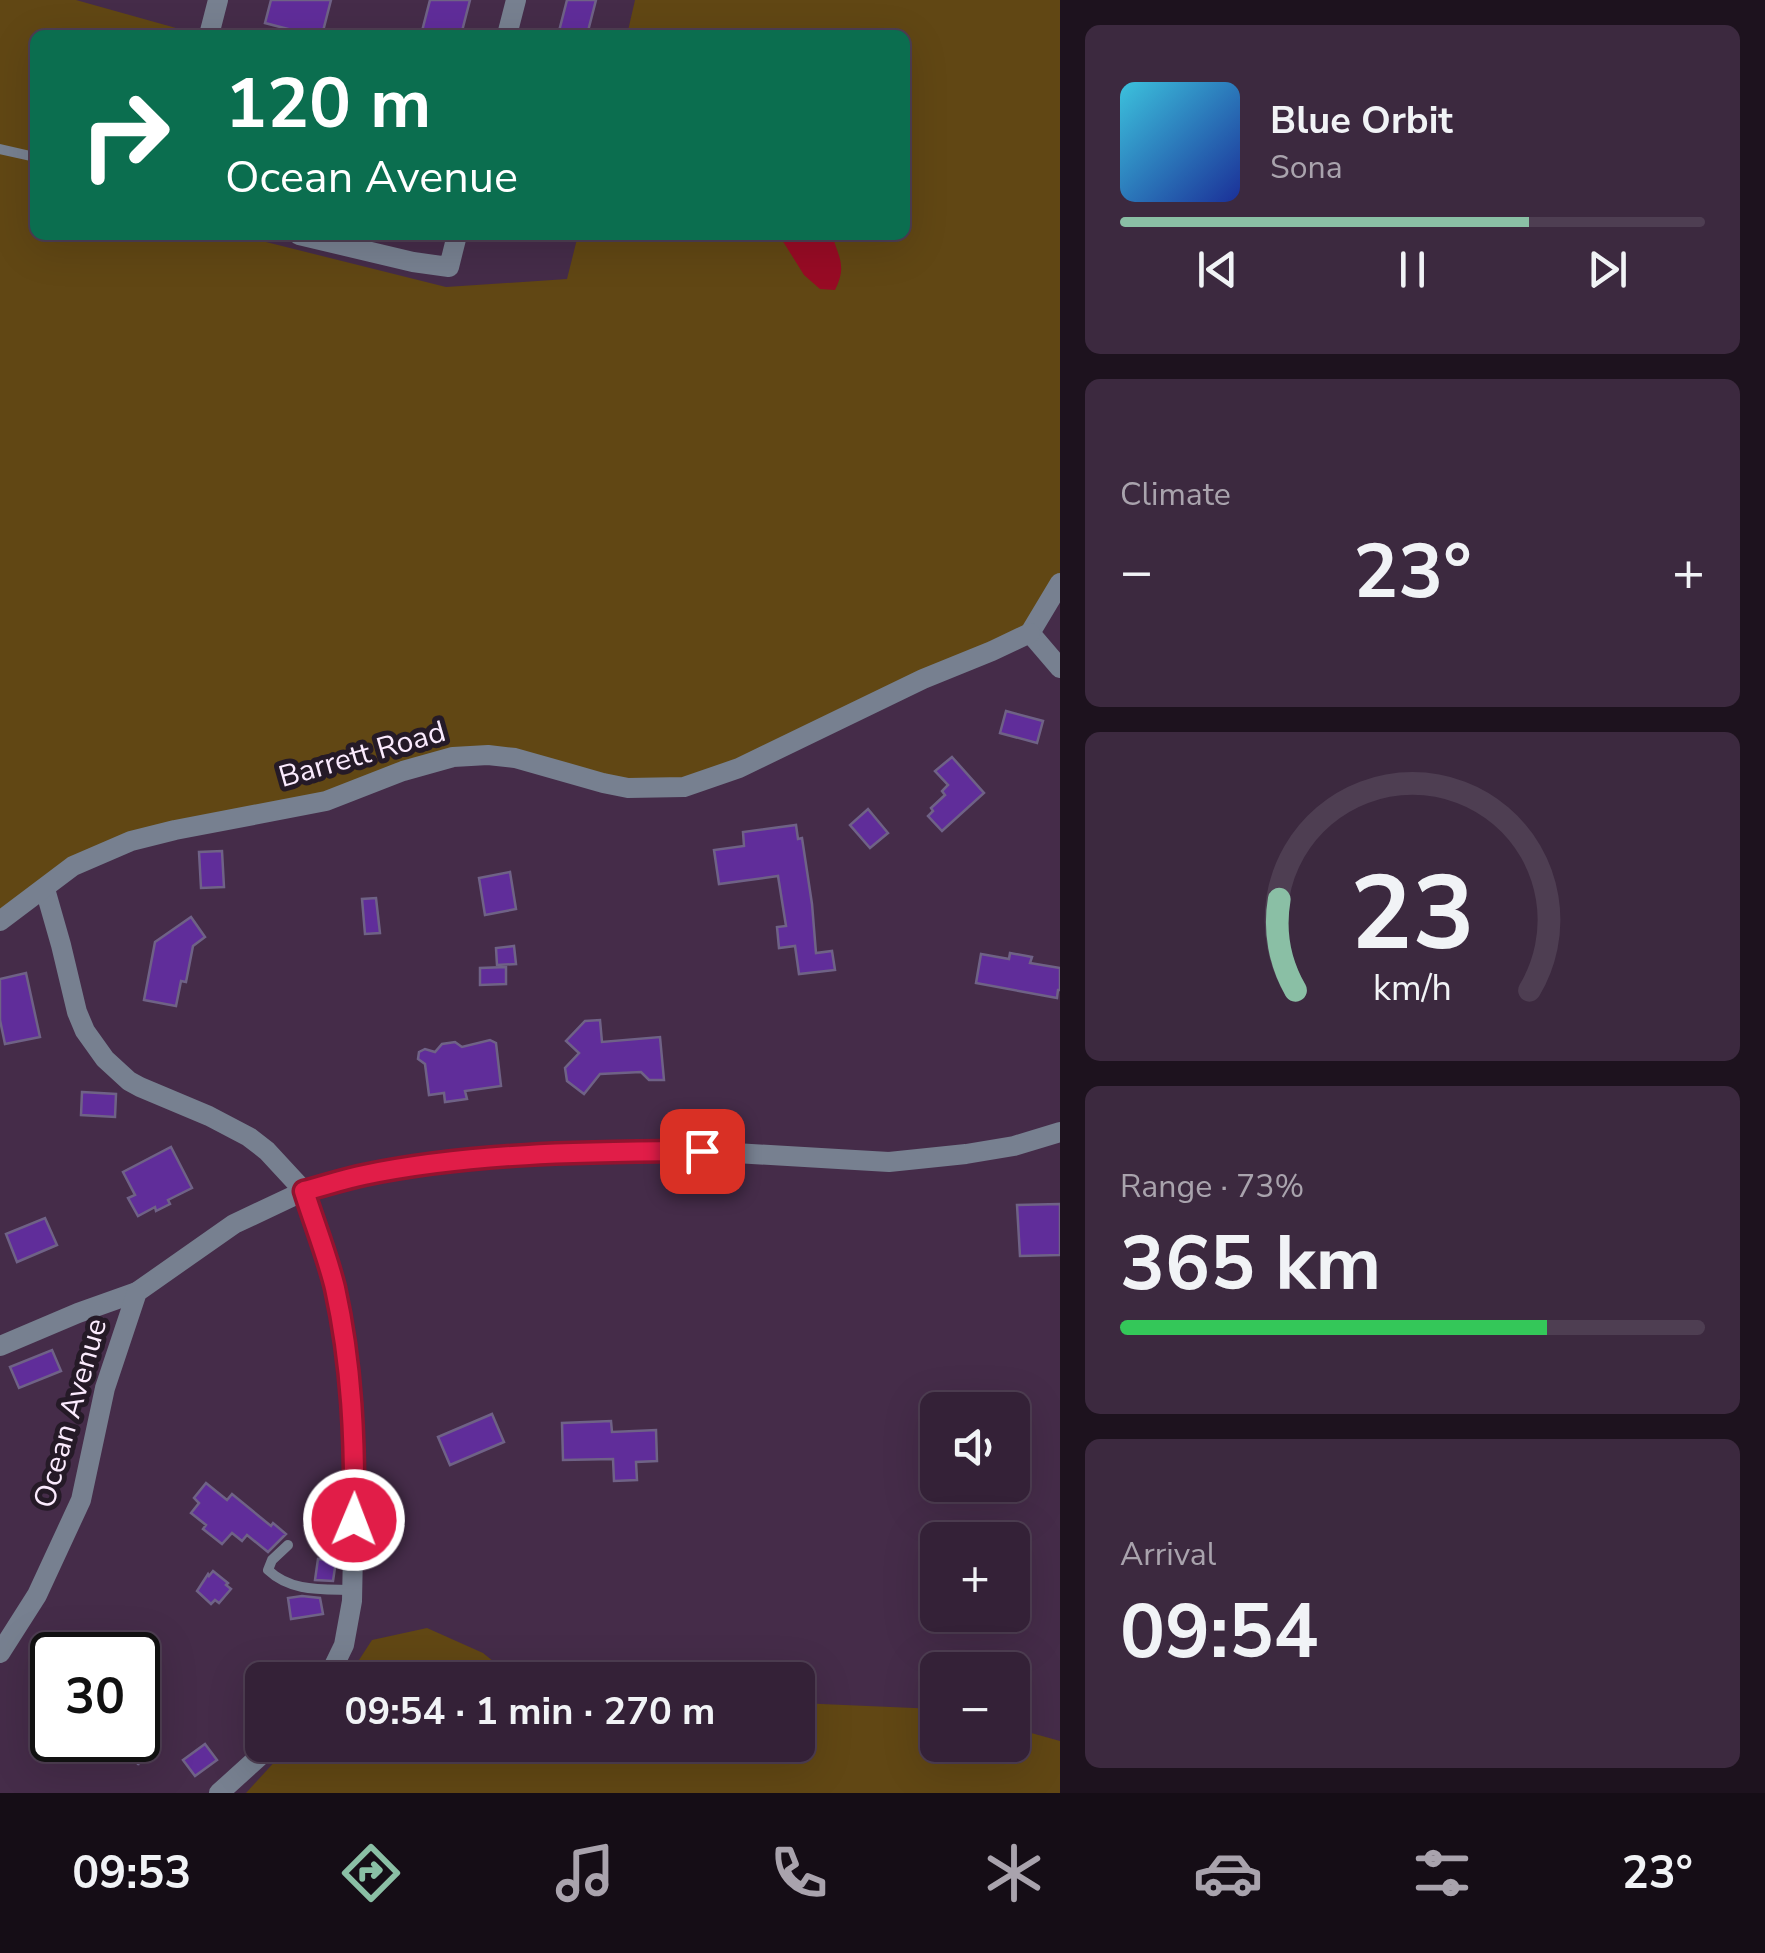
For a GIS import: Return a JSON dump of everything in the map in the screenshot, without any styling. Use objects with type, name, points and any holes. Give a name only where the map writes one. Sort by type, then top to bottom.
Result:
[{"type":"street","points":[[211,30],[218,0]]},
{"type":"street","points":[[508,30],[516,0]]},
{"type":"street","points":[[320,240],[449,267],[456,240]]},
{"type":"street","points":[[1060,583],[1030,633],[1060,668]]},
{"type":"street","name":"Barrett Road","points":[[0,920],[73,866],[131,842],[326,801],[403,771],[453,757],[515,758],[628,788],[684,787],[739,768],[923,679],[1030,633]]},
{"type":"street","points":[[45,888],[77,1012],[104,1058],[140,1088],[209,1116],[268,1150],[304,1191],[334,1285],[350,1372],[355,1454],[352,1590],[344,1645],[336,1662]]},
{"type":"street","name":"Ocean Avenue","points":[[0,1653],[37,1595],[81,1500],[104,1388],[137,1292],[234,1224],[304,1191],[360,1175],[462,1160],[570,1152],[702,1151],[889,1162],[1014,1146],[1060,1132]]},
{"type":"street","points":[[0,1346],[137,1292]]},
{"type":"street","points":[[219,1793],[253,1762]]},
{"type":"lane","points":[[0,149],[30,156]]},
{"type":"lane","points":[[288,1545],[272,1560],[268,1570],[274,1576],[289,1585],[311,1589],[352,1590]]},
{"type":"shaded area","points":[[0,0],[76,0],[183,30],[30,30],[30,240],[258,240],[446,287],[567,279],[577,240],[910,240],[910,30],[628,30],[635,0],[1060,0],[1060,579],[1025,629],[684,787],[628,788],[488,755],[101,854],[0,921]]},
{"type":"shaded area","points":[[782,240],[834,240],[841,268],[835,290],[820,289],[804,275]]},
{"type":"shaded area","points":[[427,1628],[483,1653],[494,1662],[358,1662],[372,1640]]},
{"type":"shaded area","points":[[815,1704],[920,1708],[920,1762],[1030,1762],[1030,1733],[1060,1741],[1060,1793],[246,1793],[274,1762],[815,1762]]},
{"type":"building","points":[[271,0],[331,0],[323,30],[292,30],[265,23]]},
{"type":"building","points":[[430,0],[470,0],[462,30],[422,30]]},
{"type":"building","points":[[567,0],[596,0],[588,30],[559,30]]},
{"type":"building","points":[[1006,711],[1043,721],[1037,743],[1000,733]]},
{"type":"building","points":[[952,757],[984,793],[942,831],[928,816],[948,785],[935,771]]},
{"type":"building","points":[[868,809],[888,833],[870,848],[850,825]]},
{"type":"building","points":[[796,825],[798,839],[802,838],[816,953],[832,951],[835,970],[799,974],[795,946],[779,948],[777,927],[786,926],[778,876],[719,884],[714,850],[744,846],[743,832]]},
{"type":"building","points":[[222,851],[224,887],[201,888],[199,852]]},
{"type":"building","points":[[510,872],[516,909],[485,915],[479,878]]},
{"type":"building","points":[[376,898],[380,933],[365,934],[362,899]]},
{"type":"building","points":[[191,917],[205,937],[193,946],[186,982],[181,981],[176,1006],[144,1000],[155,942]]},
{"type":"building","points":[[514,946],[516,964],[497,965],[496,948]]},
{"type":"building","points":[[1010,953],[1032,957],[1030,963],[1060,968],[1057,998],[976,983],[981,954],[1009,959]]},
{"type":"building","points":[[506,967],[506,984],[480,985],[480,968]]},
{"type":"building","points":[[26,973],[40,1037],[5,1044],[0,1020],[0,979]]},
{"type":"building","points":[[600,1020],[602,1042],[660,1037],[664,1080],[649,1080],[641,1072],[600,1074],[584,1094],[567,1081],[565,1068],[579,1053],[566,1041],[585,1021]]},
{"type":"building","points":[[490,1040],[496,1043],[501,1086],[465,1091],[467,1099],[445,1102],[444,1093],[429,1095],[425,1064],[418,1059],[419,1052],[435,1052],[442,1044],[455,1042],[462,1047]]},
{"type":"building","points":[[82,1092],[116,1094],[115,1117],[81,1115]]},
{"type":"building","points":[[171,1147],[192,1188],[168,1200],[170,1204],[138,1216],[128,1198],[135,1195],[123,1172]]},
{"type":"building","points":[[1060,1204],[1060,1255],[1020,1256],[1017,1205]]},
{"type":"building","points":[[45,1218],[57,1245],[17,1262],[6,1234]]},
{"type":"building","points":[[52,1350],[61,1371],[19,1388],[10,1367]]},
{"type":"building","points":[[492,1414],[504,1442],[450,1465],[438,1437]]},
{"type":"building","points":[[611,1421],[612,1432],[656,1430],[657,1461],[636,1462],[637,1480],[614,1481],[613,1459],[563,1460],[562,1423]]},
{"type":"building","points":[[206,1483],[227,1500],[232,1494],[286,1534],[268,1552],[247,1535],[242,1541],[232,1533],[222,1544],[191,1513],[199,1503],[194,1498]]},
{"type":"building","points":[[318,1559],[336,1561],[333,1581],[315,1580]]},
{"type":"building","points":[[213,1571],[231,1589],[219,1603],[215,1600],[211,1604],[197,1591]]},
{"type":"building","points":[[288,1598],[320,1598],[323,1614],[291,1619]]},
{"type":"building","points":[[205,1744],[217,1760],[195,1776],[183,1760]]},
{"type":"route","points":[[354,1520],[350,1372],[334,1285],[304,1191],[360,1175],[462,1160],[570,1152],[702,1151]]}]
